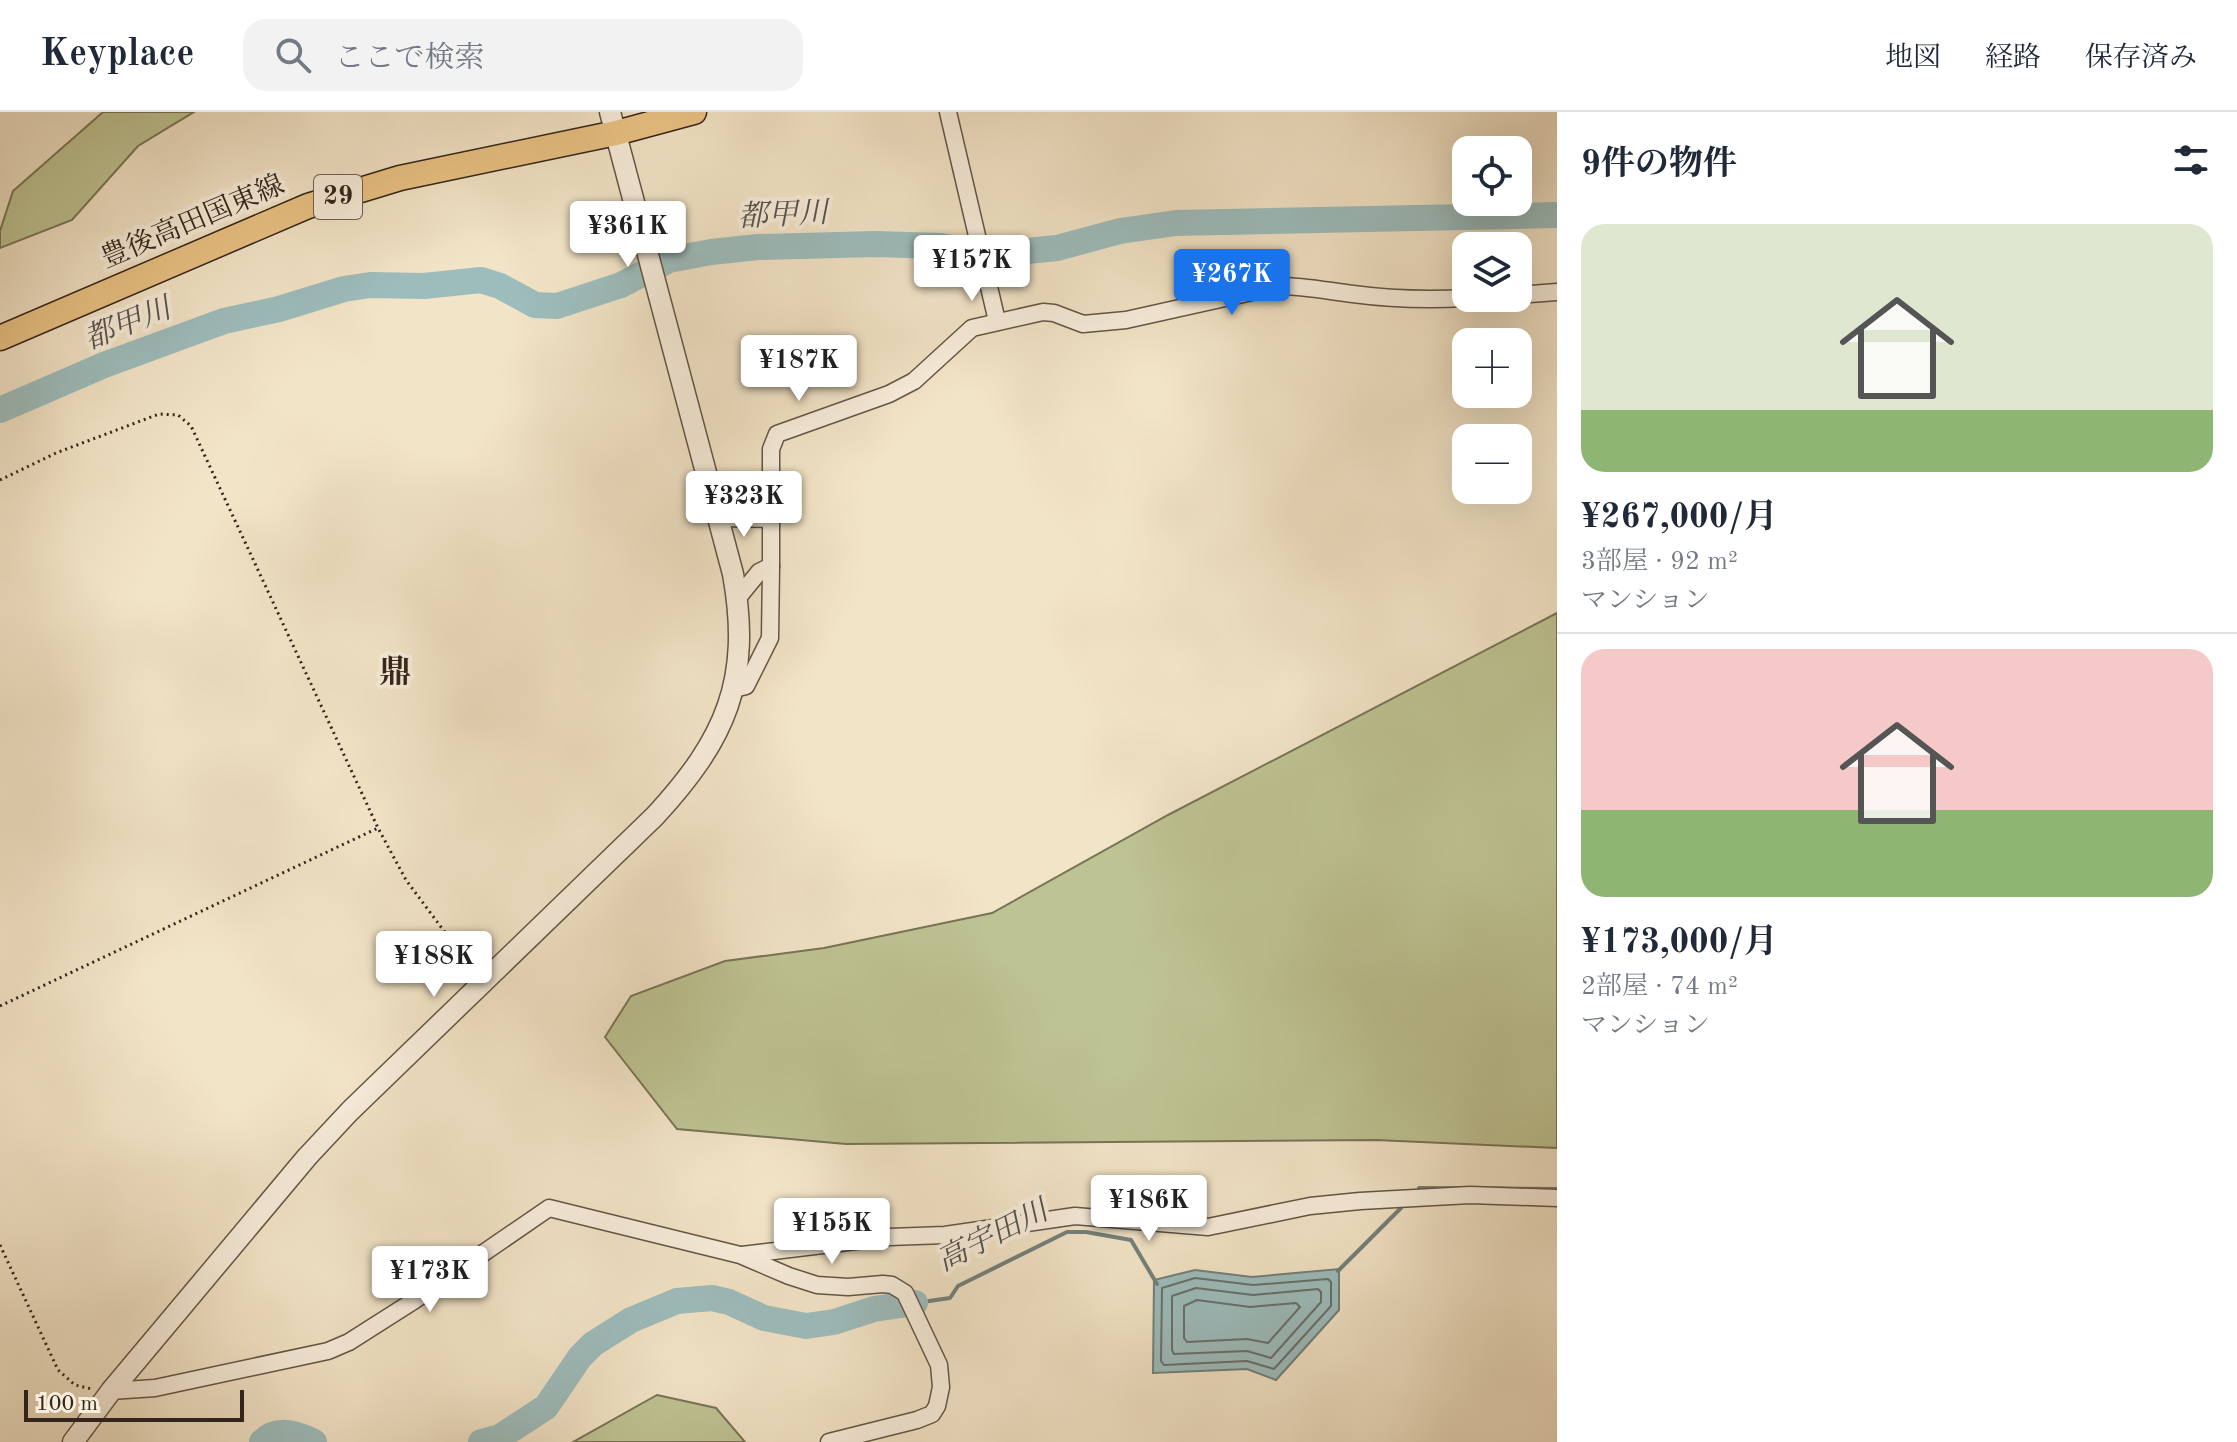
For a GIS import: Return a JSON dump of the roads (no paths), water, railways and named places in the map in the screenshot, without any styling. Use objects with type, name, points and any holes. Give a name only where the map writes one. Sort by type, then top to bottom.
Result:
[{"type":"main road","name":"豊後高田国東線","points":[[0,338],[308,206],[400,178],[613,122],[694,112]]},
{"type":"street","points":[[948,112],[997,321]]},
{"type":"street","points":[[73,1442],[111,1391],[307,1157],[350,1111],[677,792],[714,739],[726,714],[740,652],[737,599],[613,122]]},
{"type":"street","points":[[734,689],[746,686],[770,638],[771,449],[777,434],[889,394],[914,381],[961,335],[972,328],[997,321],[1043,312],[1083,324],[1126,320],[1279,286],[1399,298],[1452,298]]},
{"type":"street","points":[[1532,294],[1557,292]]},
{"type":"street","points":[[717,518],[772,519]]},
{"type":"street","points":[[737,599],[759,572],[771,566]]},
{"type":"street","points":[[740,1255],[889,1237],[945,1235],[1075,1216],[1208,1227],[1310,1206],[1360,1201],[1470,1195],[1557,1198]]},
{"type":"street","points":[[111,1391],[155,1388],[328,1351],[349,1342],[415,1300],[549,1208],[740,1255],[817,1285],[883,1284],[892,1285],[905,1293],[941,1374],[940,1397],[935,1411],[917,1420],[829,1442]]},
{"type":"water","points":[[1339,1269],[1339,1310],[1276,1380],[1247,1369],[1153,1373],[1154,1280],[1195,1270],[1252,1277]]},
{"type":"waterway","name":"都甲川","points":[[0,410],[104,365],[224,321],[370,285],[424,286],[481,280],[500,286],[535,305],[557,306],[621,285],[669,260],[758,247],[875,244],[941,246],[972,252],[1027,251],[1057,248],[1120,231],[1176,223],[1557,215]]},
{"type":"waterway","name":"高宇田川","points":[[1419,1188],[1557,1189]]},
{"type":"waterway","name":"高宇田川","points":[[1338,1271],[1401,1208]]},
{"type":"waterway","name":"高宇田川","points":[[915,1303],[950,1298],[958,1286],[1067,1232],[1131,1240],[1157,1284]]},
{"type":"waterway","name":"高宇田川","points":[[481,1442],[500,1437],[546,1407],[580,1357],[593,1344],[631,1320],[677,1301],[712,1298],[764,1318],[806,1326],[834,1322],[874,1309],[915,1303]]},
{"type":"waterway","name":"高宇田川","points":[[262,1442],[281,1433],[314,1442]]},
{"type":"district","name":"鼎","points":[[395,674]]}]
